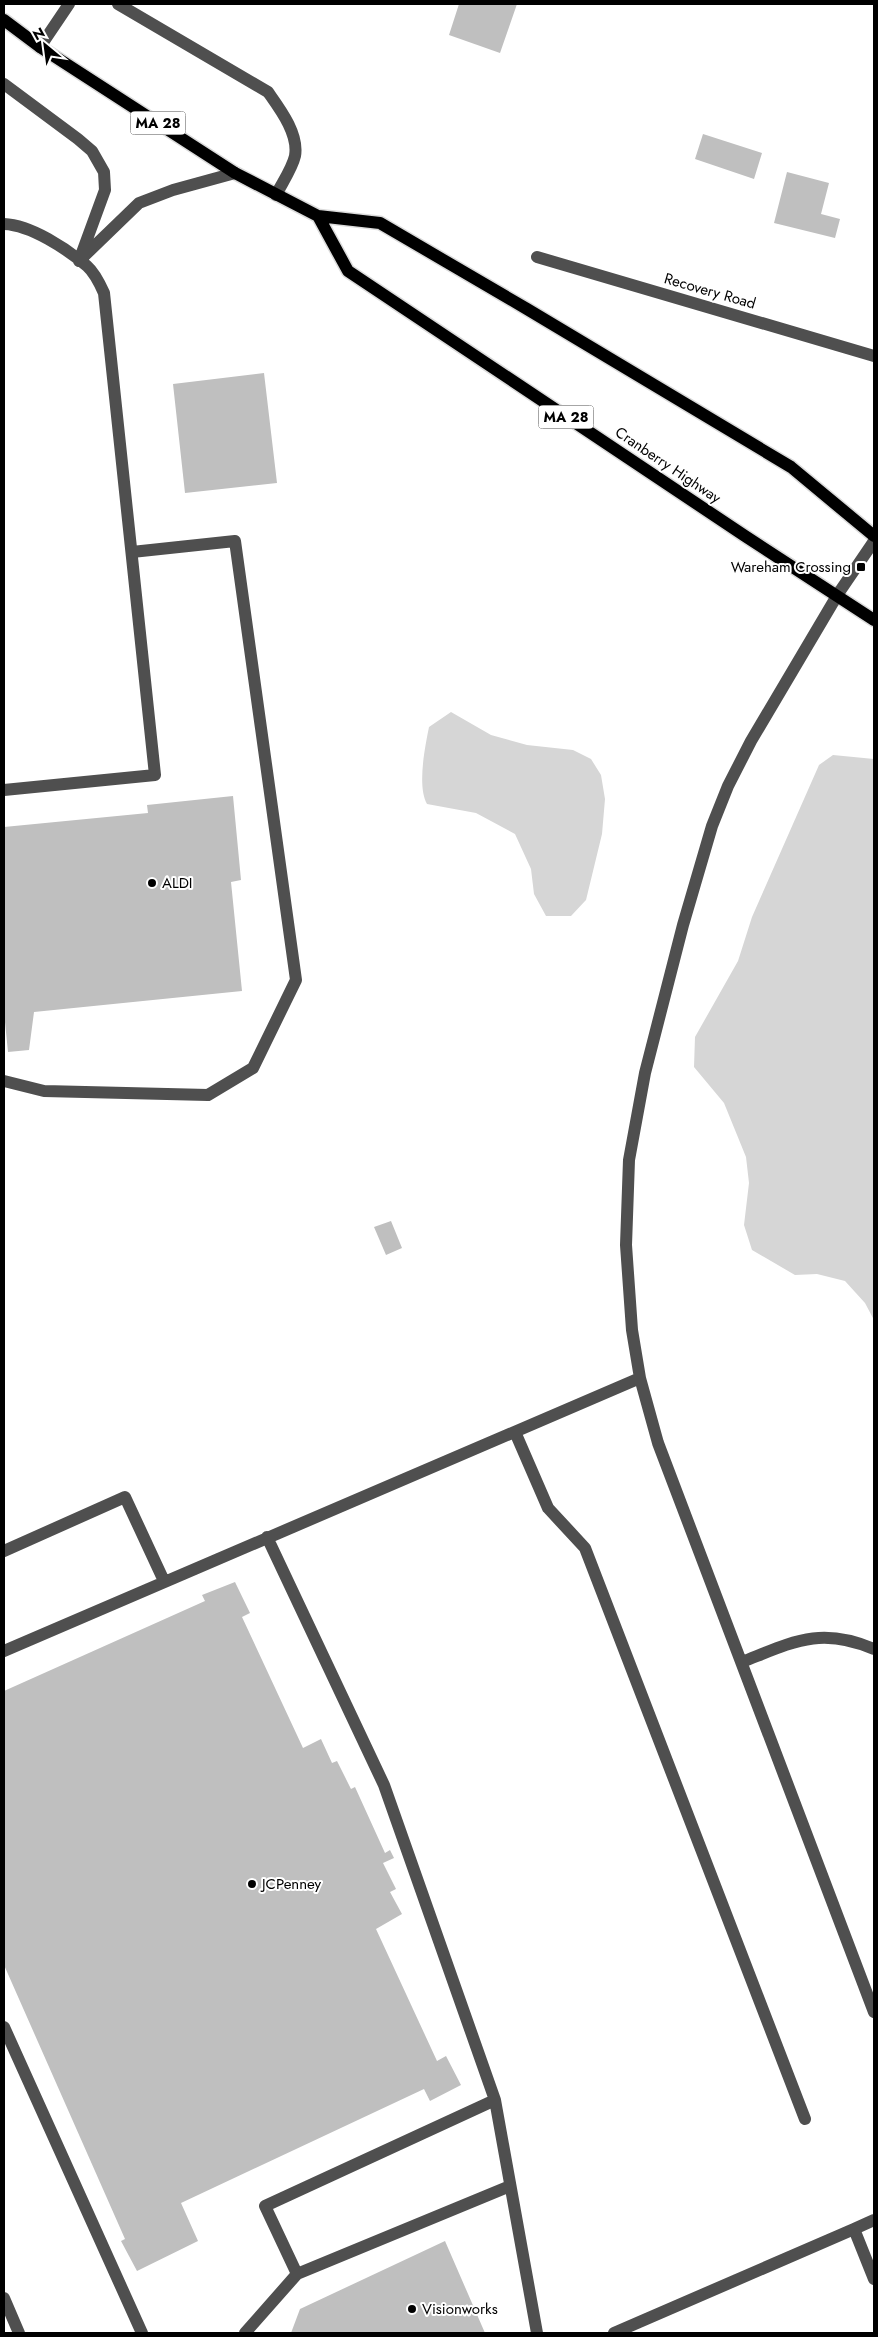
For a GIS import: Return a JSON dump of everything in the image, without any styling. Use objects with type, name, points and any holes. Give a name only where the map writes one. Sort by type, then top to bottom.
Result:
[{"type":"main road","name":"MA 28","points":[[4,20],[40,47],[235,173],[318,216],[380,223],[791,467],[874,536]]},
{"type":"main road","name":"Cranberry Highway","points":[[318,216],[348,271],[737,531],[838,594],[874,620]]},
{"type":"street","points":[[40,47],[69,4]]},
{"type":"street","points":[[118,4],[268,92],[282,113],[292,134],[295,156],[276,195]]},
{"type":"street","points":[[4,84],[92,151],[104,172],[104,190],[79,260]]},
{"type":"street","points":[[79,260],[139,203],[173,190],[235,173]]},
{"type":"street","points":[[4,224],[31,231],[79,260],[94,274],[107,303],[155,775],[4,790]]},
{"type":"street","name":"Recovery Road","points":[[537,257],[874,356]]},
{"type":"street","points":[[4,1081],[44,1091],[208,1095],[253,1068],[296,980],[235,541],[132,552]]},
{"type":"street","points":[[874,541],[838,594],[751,741],[728,786],[712,826],[658,1016],[635,1117],[626,1198],[628,1288],[632,1330],[640,1378],[658,1444],[874,2012]]},
{"type":"street","points":[[4,1650],[640,1378]]},
{"type":"street","points":[[514,1432],[548,1508],[585,1548],[804,2120]]},
{"type":"street","points":[[4,1551],[125,1497],[164,1581]]},
{"type":"street","points":[[267,1537],[384,1785],[495,2100],[537,2333]]},
{"type":"street","points":[[742,1662],[790,1644],[823,1637],[855,1641],[874,1648]]},
{"type":"street","points":[[4,2027],[142,2333]]},
{"type":"street","points":[[297,2274],[265,2206],[495,2100]]},
{"type":"street","points":[[245,2333],[297,2274],[510,2186]]},
{"type":"street","points":[[614,2333],[874,2220]]},
{"type":"street","points":[[854,2229],[874,2279]]},
{"type":"street","points":[[4,2298],[19,2333]]},
{"type":"shaded area","points":[[451,712],[491,735],[527,745],[573,750],[591,759],[601,775],[605,799],[602,834],[586,900],[571,916],[546,916],[534,894],[531,869],[515,834],[476,813],[427,804],[422,777],[429,727]]},
{"type":"shaded area","points":[[833,755],[874,759],[874,1320],[865,1303],[845,1281],[817,1274],[795,1275],[752,1250],[744,1225],[749,1183],[746,1157],[724,1103],[694,1067],[695,1037],[738,961],[752,917],[819,765]]},
{"type":"building","points":[[459,4],[517,4],[500,53],[449,35]]},
{"type":"building","points":[[703,134],[762,153],[754,179],[695,159]]},
{"type":"building","points":[[787,172],[829,183],[821,214],[840,219],[835,238],[774,223]]},
{"type":"building","points":[[264,373],[277,483],[185,493],[173,384]]},
{"type":"building","points":[[233,796],[241,880],[231,882],[242,991],[34,1012],[29,1050],[8,1052],[4,1012],[4,827],[148,813],[147,805]]},
{"type":"building","points":[[391,1221],[402,1248],[386,1255],[374,1227]]},
{"type":"building","points":[[235,1582],[250,1613],[242,1617],[303,1748],[321,1739],[332,1763],[337,1761],[351,1789],[355,1787],[385,1853],[390,1850],[394,1858],[383,1863],[396,1889],[390,1892],[402,1914],[376,1929],[437,2061],[446,2056],[461,2085],[430,2101],[424,2089],[181,2203],[198,2241],[137,2271],[121,2241],[125,2239],[4,1965],[4,1691],[205,1601],[202,1595]]},
{"type":"building","points":[[445,2241],[485,2333],[291,2333],[300,2309]]},
{"type":"place","name":"Wareham Crossing","points":[[861,567]]},
{"type":"place","name":"ALDI","points":[[152,883]]},
{"type":"place","name":"JCPenney","points":[[252,1884]]},
{"type":"place","name":"Visionworks","points":[[412,2309]]}]
